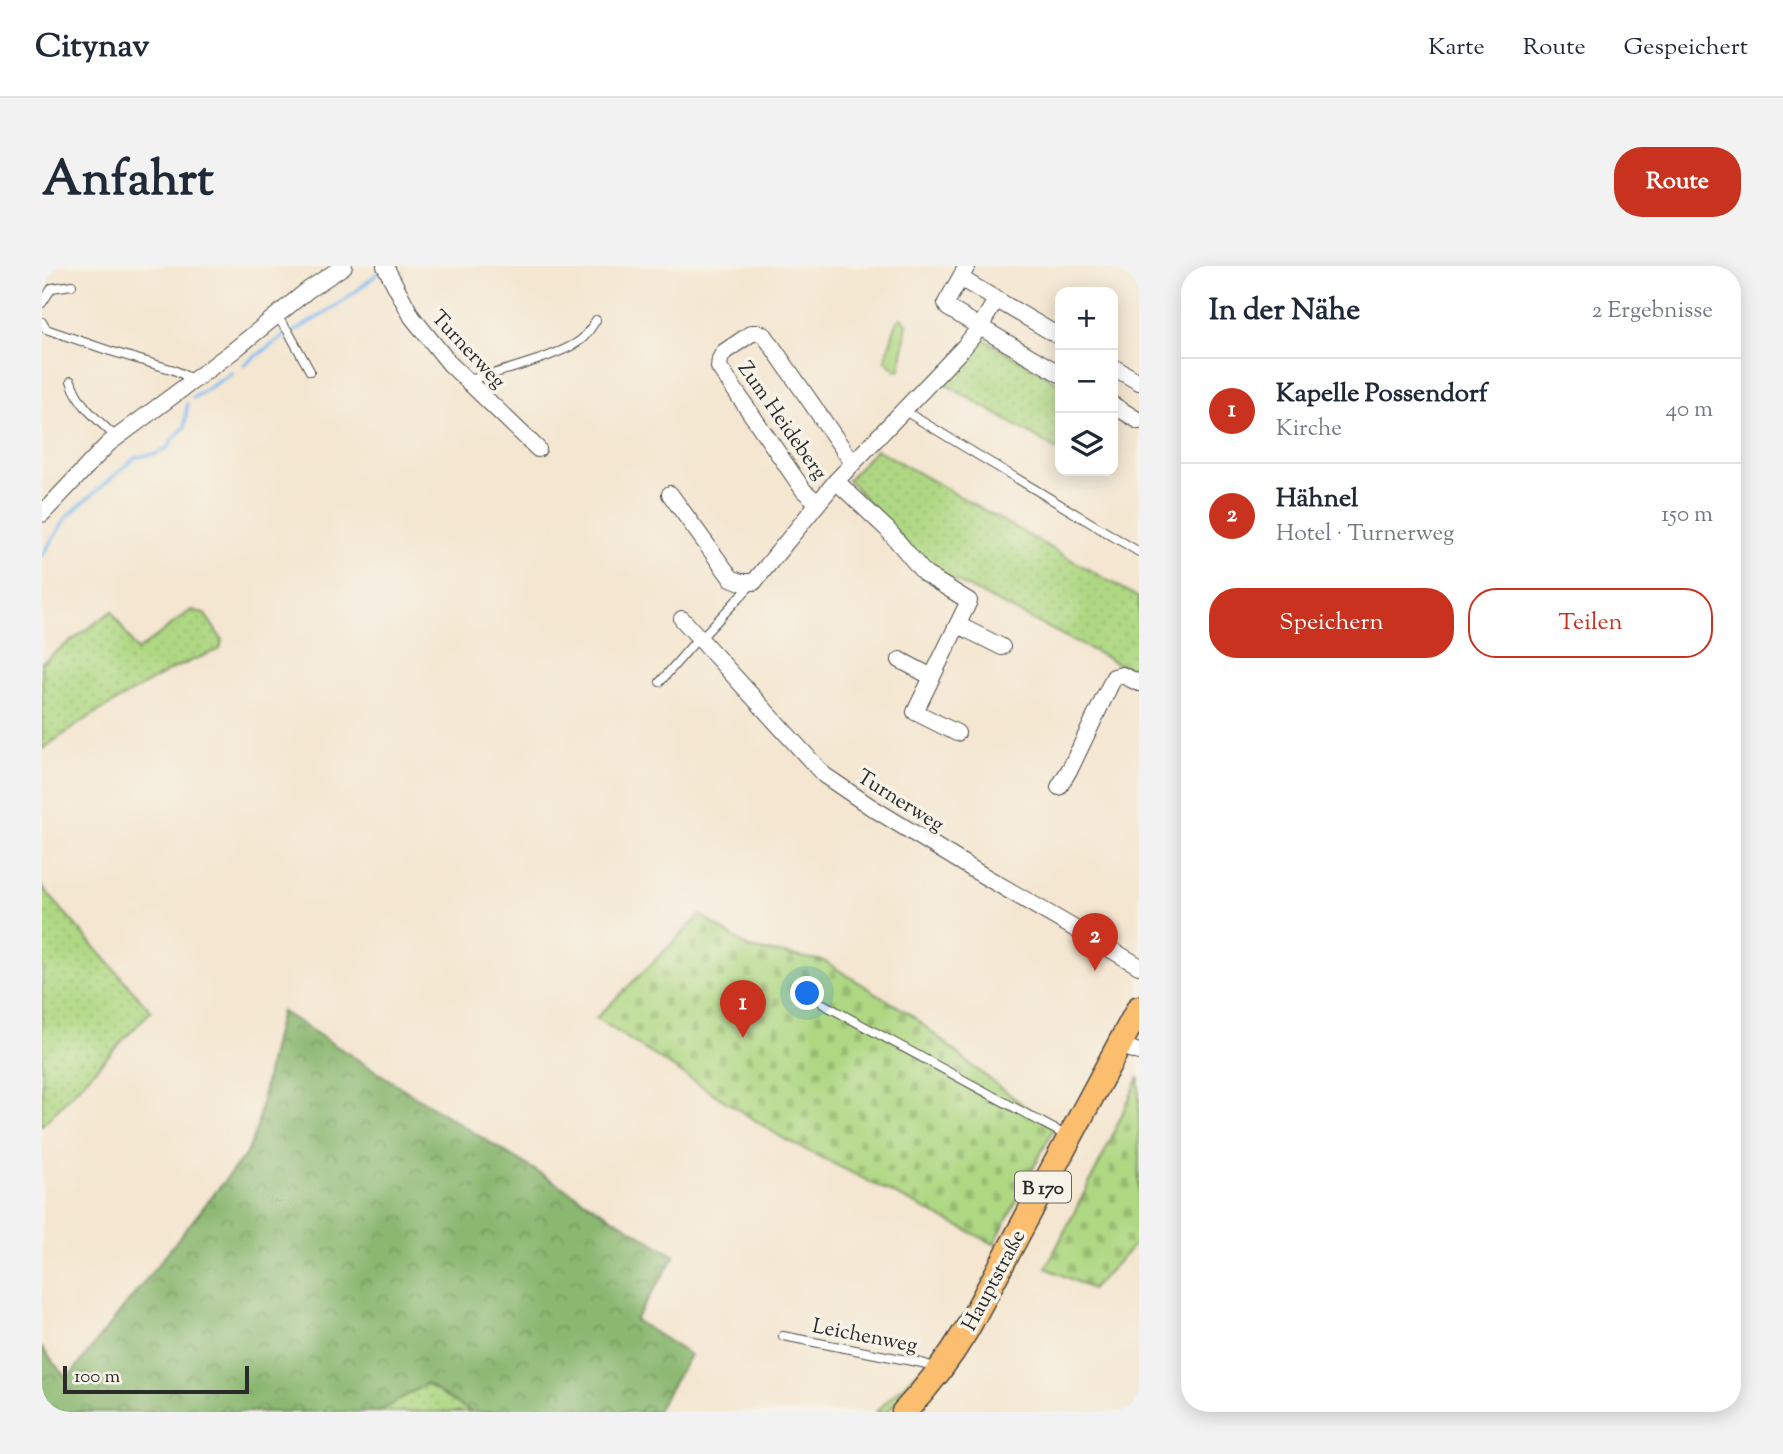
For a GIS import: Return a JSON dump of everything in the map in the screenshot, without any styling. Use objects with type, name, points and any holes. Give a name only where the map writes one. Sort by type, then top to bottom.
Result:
[{"type":"main road","name":"Hauptstraße","points":[[910,1405],[940,1369],[967,1329],[1069,1137],[1129,1048],[1139,1008]]},
{"type":"street","points":[[42,514],[108,444],[308,289],[344,266]]},
{"type":"street","name":"Turnerweg","points":[[384,266],[412,317],[450,364],[538,449]]},
{"type":"street","points":[[1055,334],[996,300],[963,272],[946,303],[948,308],[1055,371]]},
{"type":"street","name":"Zum Heideberg","points":[[754,582],[852,462],[964,347],[996,300]]},
{"type":"street","name":"Zum Heideberg","points":[[817,502],[804,491],[719,367],[724,352],[752,333],[765,336],[852,462]]},
{"type":"street","points":[[1118,370],[1139,382]]},
{"type":"street","points":[[1118,408],[1139,421]]},
{"type":"street","points":[[836,481],[887,529],[925,574],[969,601],[915,712],[957,733]]},
{"type":"street","points":[[670,494],[731,578],[741,582],[754,582]]},
{"type":"street","name":"Turnerweg","points":[[682,618],[824,775],[979,873],[1139,965]]},
{"type":"street","points":[[958,625],[1002,647]]},
{"type":"street","points":[[900,660],[932,677]]},
{"type":"street","points":[[1059,787],[1114,677],[1122,675],[1139,683]]},
{"type":"lane","points":[[42,303],[52,288],[72,285]]},
{"type":"lane","points":[[276,316],[288,331],[310,371]]},
{"type":"lane","points":[[467,380],[556,352],[582,339],[596,320]]},
{"type":"lane","points":[[42,322],[46,329],[174,370],[194,380]]},
{"type":"lane","points":[[71,381],[75,393],[87,411],[117,438]]},
{"type":"lane","points":[[903,410],[1139,552]]},
{"type":"lane","points":[[660,682],[754,582]]},
{"type":"lane","points":[[823,1004],[1069,1137]]},
{"type":"lane","name":"Leichenweg","points":[[783,1336],[922,1363],[940,1369]]},
{"type":"green space","points":[[901,318],[907,323],[900,370],[896,371],[885,360],[897,321]]},
{"type":"green space","points":[[982,338],[1055,381],[1055,449],[942,382]]},
{"type":"green space","points":[[876,449],[1139,598],[1139,674],[928,567],[848,480]]},
{"type":"green space","points":[[191,610],[204,613],[222,640],[220,649],[172,669],[86,719],[42,749],[42,662],[112,611],[137,651]]},
{"type":"green space","points":[[42,887],[151,1011],[42,1125]]},
{"type":"green space","points":[[701,915],[749,948],[824,961],[910,1014],[1054,1128],[994,1244],[784,1139],[596,1018]]},
{"type":"green space","points":[[281,1011],[675,1256],[635,1320],[690,1355],[656,1412],[471,1412],[426,1384],[378,1412],[42,1412],[42,1348],[67,1379],[248,1151],[257,1127]]},
{"type":"green space","points":[[1139,1077],[1139,1240],[1092,1289],[1046,1268],[1104,1154]]},
{"type":"green space","points":[[921,1368],[924,1371],[887,1412],[876,1412]]},
{"type":"green space","points":[[426,1384],[471,1412],[378,1412]]},
{"type":"waterway","points":[[293,332],[339,304],[381,270]]},
{"type":"waterway","points":[[244,365],[284,336]]},
{"type":"waterway","points":[[193,398],[232,373]]},
{"type":"waterway","points":[[42,555],[68,516],[136,457],[156,454],[169,447],[185,427],[187,404]]},
{"type":"place","name":"Hähnel","points":[[1095,971]]},
{"type":"place","name":"Kapelle Possendorf","points":[[743,1038]]}]
